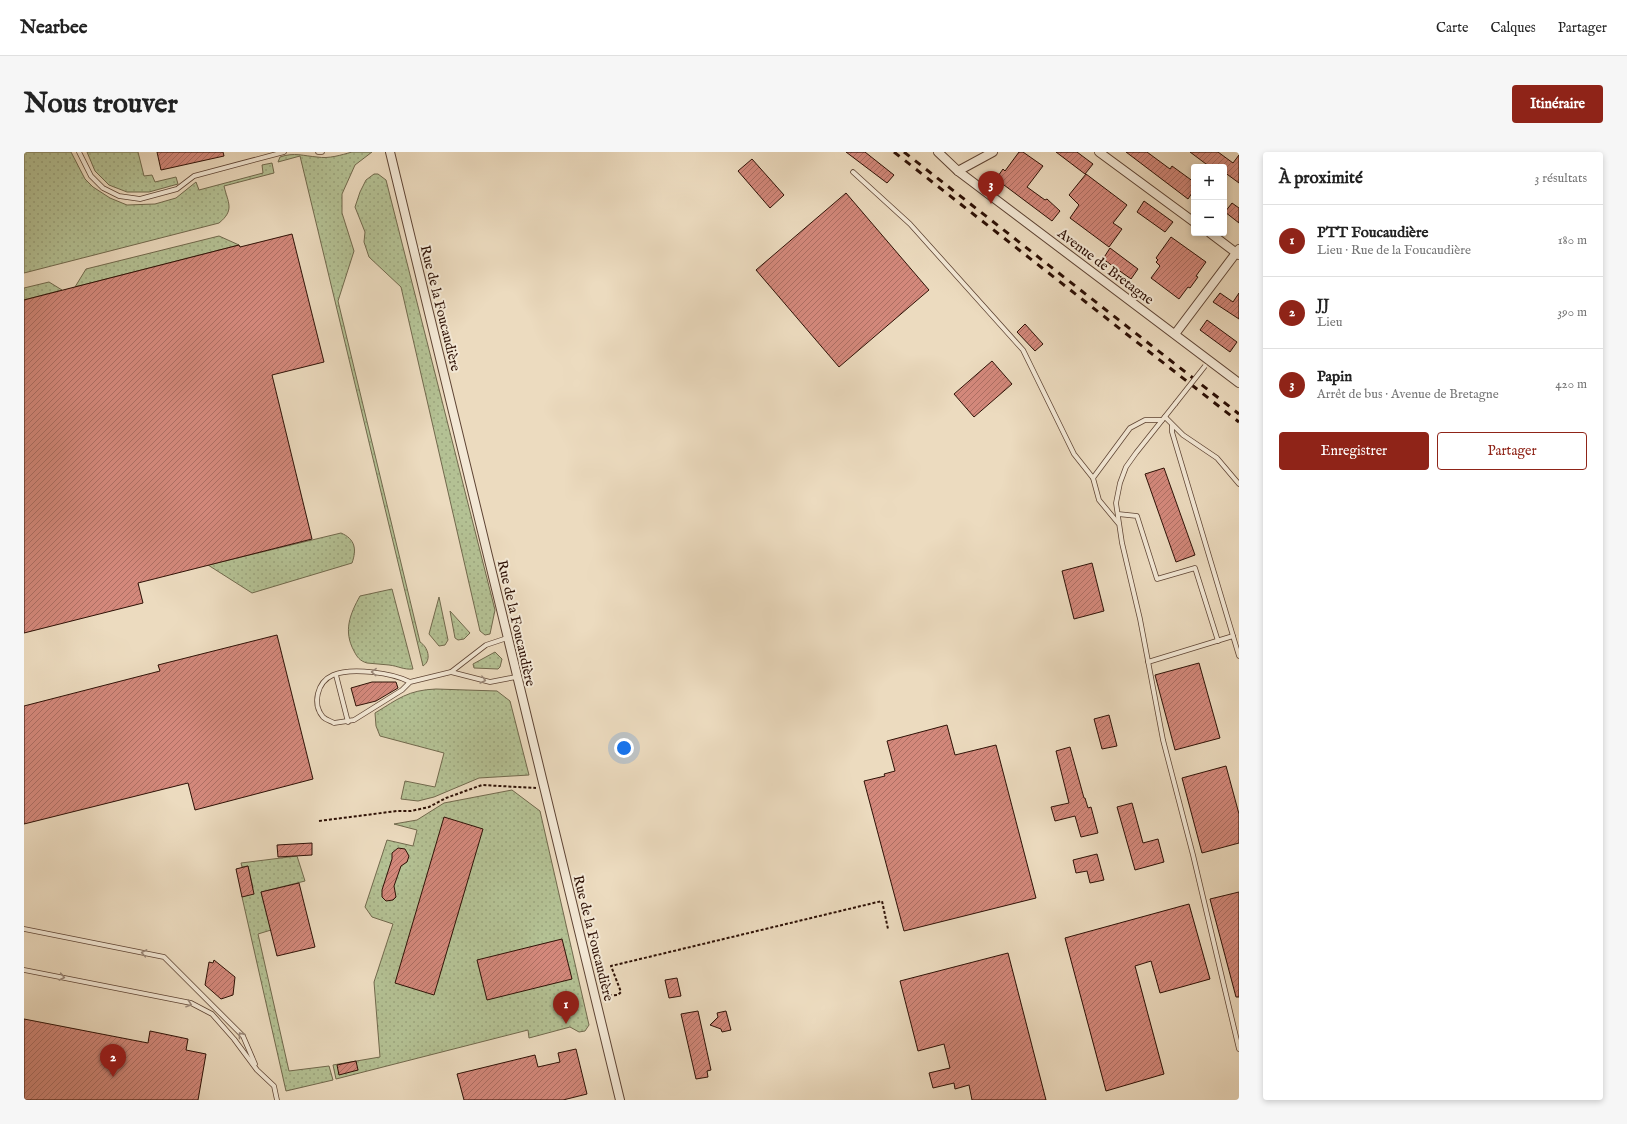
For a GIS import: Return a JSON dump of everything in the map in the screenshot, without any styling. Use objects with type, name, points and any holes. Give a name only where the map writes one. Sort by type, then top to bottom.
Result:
[{"type":"street","name":"Rue de la Foucaudière","points":[[390,152],[543,789],[620,1100]]},
{"type":"street","name":"Avenue de Bretagne","points":[[938,152],[958,170],[1174,334],[1208,363],[1239,383]]},
{"type":"street","points":[[958,170],[993,152]]},
{"type":"street","points":[[1099,152],[1191,220]]},
{"type":"street","points":[[1174,334],[1238,252],[1214,236]]},
{"type":"lane","points":[[79,152],[91,176],[103,188],[119,196],[140,199],[177,189],[194,176],[284,152]]},
{"type":"lane","points":[[853,172],[910,224],[1023,350],[1074,454],[1093,478],[1099,500],[1119,525]]},
{"type":"lane","points":[[1208,363],[1126,467],[1120,483],[1116,503],[1119,525],[1163,740],[1195,862],[1239,1049]]},
{"type":"lane","points":[[1093,478],[1130,428],[1145,420],[1164,418],[1183,435],[1217,458],[1239,484]]},
{"type":"lane","points":[[1172,425],[1172,432],[1239,656]]},
{"type":"lane","points":[[1118,514],[1136,516],[1157,579],[1195,568],[1218,640]]},
{"type":"lane","points":[[1148,662],[1233,636]]},
{"type":"lane","points":[[410,682],[399,676],[381,673],[350,673],[336,675],[325,682],[319,689],[316,699],[318,708],[323,717],[334,724],[354,720],[389,699],[410,682],[450,672],[486,645],[507,638]]},
{"type":"lane","points":[[450,672],[490,682],[516,677]]},
{"type":"lane","points":[[336,675],[348,722]]},
{"type":"lane","points":[[24,929],[164,957],[243,1036],[257,1070]]},
{"type":"lane","points":[[24,970],[191,1003],[212,1014],[234,1039],[257,1070],[274,1086],[277,1100]]},
{"type":"path","points":[[319,821],[397,811],[412,811],[429,807],[446,798],[482,785],[521,786],[543,789]]},
{"type":"path","points":[[595,997],[618,995],[621,992],[611,966],[882,901],[888,929]]},
{"type":"green space","points":[[24,152],[71,152],[85,179],[93,187],[110,198],[127,205],[155,204],[176,198],[196,182],[199,190],[263,173],[262,165],[272,163],[274,173],[224,186],[229,210],[219,223],[24,273]]},
{"type":"green space","points":[[87,152],[138,152],[144,176],[152,175],[155,182],[176,177],[178,184],[149,192],[127,192],[109,185],[95,171]]},
{"type":"green space","points":[[352,152],[372,152],[355,165],[342,194],[342,213],[354,251],[338,301],[420,642],[427,650],[428,654],[426,663],[423,666],[300,156],[278,162],[280,157],[290,155],[326,157]]},
{"type":"green space","points":[[374,174],[378,174],[386,180],[495,610],[490,634],[485,635],[480,631],[401,287],[369,257],[364,242],[365,232],[355,207],[366,180]]},
{"type":"green space","points":[[219,236],[239,245],[75,287],[86,269]]},
{"type":"green space","points":[[49,282],[62,290],[24,300],[24,288]]},
{"type":"green space","points":[[341,533],[346,535],[354,545],[354,558],[352,563],[252,593],[208,565]]},
{"type":"green space","points":[[392,589],[413,669],[365,662],[358,657],[351,644],[348,630],[349,623],[353,609],[360,596]]},
{"type":"green space","points":[[439,597],[448,640],[445,645],[439,646],[429,634]]},
{"type":"green space","points":[[450,611],[470,633],[464,639],[458,640],[455,638]]},
{"type":"green space","points":[[495,652],[502,659],[498,669],[474,668],[473,664]]},
{"type":"green space","points":[[436,689],[497,691],[510,701],[529,775],[479,778],[434,797],[418,801],[401,799],[405,781],[435,787],[444,753],[380,736],[376,726],[375,713],[410,693]]},
{"type":"green space","points":[[512,790],[540,811],[589,1025],[585,1031],[579,1032],[570,1027],[529,1038],[528,1030],[336,1079],[333,1065],[380,1057],[374,982],[393,924],[372,917],[365,907],[387,840],[413,846],[417,830],[394,824],[417,820],[444,803]]},
{"type":"green space","points":[[297,856],[305,881],[261,892],[271,930],[258,934],[289,1071],[329,1066],[333,1080],[286,1091],[242,897],[247,890],[253,888],[248,866],[242,867],[241,863]]},
{"type":"building","points":[[157,152],[223,152],[224,156],[161,170]]},
{"type":"building","points":[[846,152],[865,152],[894,175],[887,183]]},
{"type":"building","points":[[1019,152],[1023,152],[1043,166],[1027,187],[1045,200],[1047,199],[1060,211],[1052,221],[996,179],[1003,169],[1005,171]]},
{"type":"building","points":[[1056,152],[1077,152],[1093,164],[1085,174]]},
{"type":"building","points":[[1126,152],[1147,152],[1170,169],[1172,166],[1191,180],[1191,194],[1188,199]]},
{"type":"building","points":[[1190,152],[1218,152],[1233,163],[1239,155],[1239,183],[1227,174],[1227,164],[1206,164]]},
{"type":"building","points":[[752,159],[784,195],[770,208],[738,171]]},
{"type":"building","points":[[1086,174],[1127,205],[1113,223],[1122,229],[1109,247],[1070,218],[1079,205],[1069,195]]},
{"type":"building","points":[[846,193],[929,290],[839,367],[756,270]]},
{"type":"building","points":[[1144,201],[1173,222],[1165,232],[1137,212]]},
{"type":"building","points":[[1232,203],[1239,208],[1239,223],[1227,214],[1227,209]]},
{"type":"building","points":[[292,234],[324,362],[272,375],[312,539],[138,583],[143,603],[24,633],[24,300],[239,245],[240,247]]},
{"type":"building","points":[[1171,237],[1206,262],[1190,288],[1188,287],[1179,299],[1151,278],[1160,266],[1156,262],[1158,260],[1156,258]]},
{"type":"building","points":[[1110,248],[1138,269],[1131,279],[1103,259]]},
{"type":"building","points":[[1220,293],[1233,302],[1239,293],[1239,319],[1213,302]]},
{"type":"building","points":[[1207,320],[1237,342],[1230,352],[1200,330]]},
{"type":"building","points":[[1025,324],[1043,344],[1035,351],[1017,332]]},
{"type":"building","points":[[992,361],[1012,384],[974,417],[954,394]]},
{"type":"building","points":[[1164,468],[1195,555],[1176,562],[1145,474]]},
{"type":"building","points":[[1092,563],[1104,611],[1074,619],[1062,571]]},
{"type":"building","points":[[277,635],[313,779],[195,810],[188,783],[24,824],[24,706],[160,671],[158,665]]},
{"type":"building","points":[[1199,663],[1220,738],[1175,750],[1155,675]]},
{"type":"building","points":[[372,682],[396,682],[398,688],[376,701],[356,706],[351,688]]},
{"type":"building","points":[[1109,715],[1117,746],[1102,749],[1094,719]]},
{"type":"building","points":[[947,725],[955,755],[996,745],[1036,898],[904,931],[864,781],[885,776],[884,774],[895,771],[887,741]]},
{"type":"building","points":[[1070,747],[1084,798],[1088,808],[1091,807],[1098,833],[1081,837],[1075,816],[1055,821],[1051,807],[1069,803],[1056,751]]},
{"type":"building","points":[[1226,766],[1239,814],[1239,843],[1202,853],[1182,778]]},
{"type":"building","points":[[1132,803],[1143,843],[1158,839],[1164,862],[1135,870],[1117,807]]},
{"type":"building","points":[[444,817],[483,829],[434,995],[395,983]]},
{"type":"building","points":[[312,843],[312,855],[278,857],[277,845]]},
{"type":"building","points":[[398,848],[405,849],[409,856],[407,862],[401,866],[394,886],[396,897],[393,900],[386,901],[382,897],[382,890],[392,859],[392,853]]},
{"type":"building","points":[[1097,854],[1104,880],[1090,883],[1087,871],[1076,873],[1073,860]]},
{"type":"building","points":[[248,866],[254,894],[242,897],[236,869]]},
{"type":"building","points":[[299,883],[315,947],[277,956],[261,892]]},
{"type":"building","points":[[1239,892],[1239,997],[1236,997],[1210,899]]},
{"type":"building","points":[[1189,904],[1210,979],[1160,993],[1151,961],[1135,966],[1164,1074],[1106,1091],[1065,938]]},
{"type":"building","points":[[562,939],[572,979],[487,1000],[477,960]]},
{"type":"building","points":[[1008,953],[1046,1100],[972,1100],[969,1085],[955,1089],[954,1083],[933,1088],[929,1073],[950,1068],[944,1044],[918,1051],[900,981]]},
{"type":"building","points":[[214,960],[235,977],[233,995],[221,999],[205,985],[209,962],[213,963]]},
{"type":"building","points":[[677,978],[681,996],[669,998],[665,980]]},
{"type":"building","points":[[698,1011],[711,1070],[707,1071],[708,1077],[696,1079],[681,1014]]},
{"type":"building","points":[[726,1011],[731,1030],[722,1032],[721,1029],[710,1025],[718,1017],[717,1013]]},
{"type":"building","points":[[24,1019],[148,1043],[150,1031],[188,1039],[186,1050],[206,1054],[198,1100],[24,1100]]},
{"type":"building","points":[[576,1049],[587,1094],[563,1100],[464,1100],[457,1074],[535,1055],[538,1067],[560,1062],[558,1053]]},
{"type":"building","points":[[356,1061],[358,1070],[339,1075],[337,1065]]},
{"type":"railway","points":[[894,152],[1239,422]]},
{"type":"railway","points":[[904,152],[1239,414]]},
{"type":"place","name":"Papin","points":[[991,204]]},
{"type":"place","name":"PTT Foucaudière","points":[[566,1024]]},
{"type":"place","name":"JJ","points":[[113,1077]]}]
